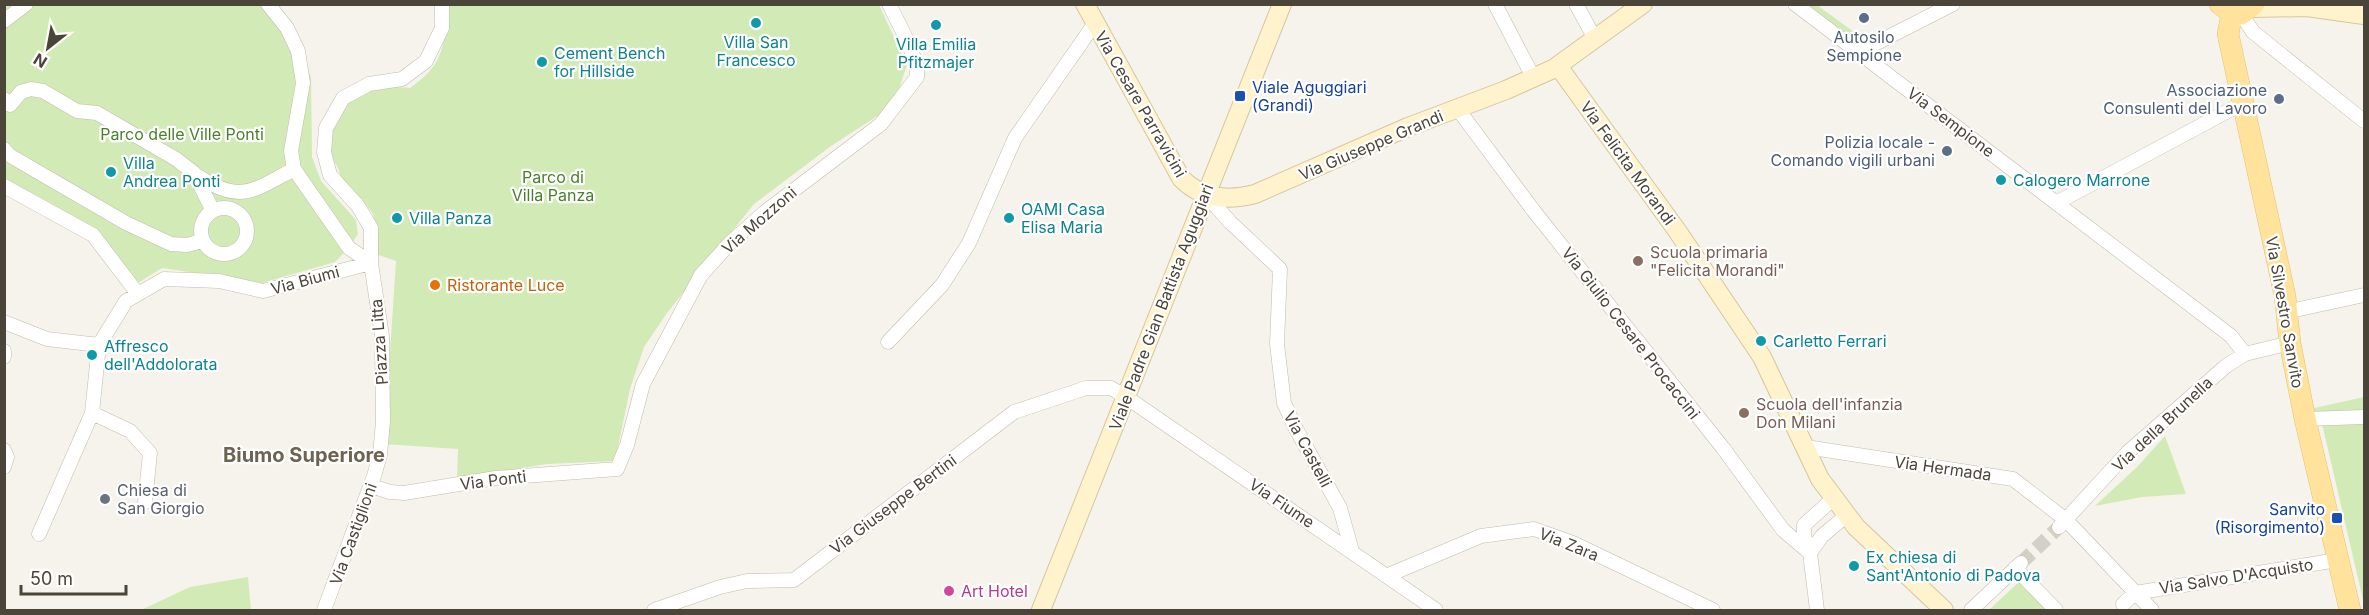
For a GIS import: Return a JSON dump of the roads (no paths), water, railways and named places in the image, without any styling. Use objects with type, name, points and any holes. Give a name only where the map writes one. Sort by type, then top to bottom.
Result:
[{"type":"main road","name":"Via Cesare Parravicini","points":[[1085,4],[1181,178],[1191,188],[1206,195]]},
{"type":"main road","name":"Viale Padre Gian Battista Aguggiari","points":[[1041,610],[1282,4]]},
{"type":"main road","name":"Via Giuseppe Grandi","points":[[1206,195],[1233,198],[1255,194],[1408,127],[1533,77],[1558,66],[1643,4]]},
{"type":"main road","points":[[2240,9],[2304,6],[2364,15]]},
{"type":"main road","name":"Via Silvestro Sanvito","points":[[2240,9],[2228,34],[2286,312],[2305,419],[2350,610]]},
{"type":"main road","name":"Via Felicita Morandi","points":[[1558,66],[1678,232],[1762,357],[1820,479],[1856,527],[1944,610]]},
{"type":"street","points":[[4,21],[26,4]]},
{"type":"street","points":[[268,4],[287,28],[298,51],[303,83],[291,151],[294,169],[349,248],[371,263]]},
{"type":"street","name":"Piazza Litta","points":[[383,421],[382,336],[371,263],[371,228],[358,206],[330,175],[324,152],[326,128],[343,98],[369,84],[402,79],[426,61],[442,28],[442,4]]},
{"type":"street","name":"Via Mozzoni","points":[[617,469],[627,445],[643,384],[701,275],[731,242],[765,212],[881,124],[917,77],[917,66],[908,42],[889,4]]},
{"type":"street","points":[[1495,4],[1533,77]]},
{"type":"street","points":[[1576,4],[1595,39]]},
{"type":"street","name":"Via Sempione","points":[[1795,4],[2231,336],[2245,354]]},
{"type":"street","points":[[1859,52],[1953,4]]},
{"type":"street","points":[[2240,9],[2253,32],[2364,121]]},
{"type":"street","points":[[888,342],[942,285],[969,243],[1015,138],[1095,23]]},
{"type":"street","points":[[6,106],[21,92],[31,89],[43,91],[76,111],[97,113],[176,159],[213,186],[230,193],[251,191],[294,169]]},
{"type":"street","points":[[2056,203],[2243,103]]},
{"type":"street","name":"Via Giulio Cesare Procaccini","points":[[1457,108],[1533,210],[1723,448],[1783,530],[1810,553]]},
{"type":"street","points":[[4,149],[9,155],[126,223],[171,244],[187,245],[202,241]]},
{"type":"street","points":[[194,173],[213,211]]},
{"type":"street","points":[[4,186],[93,235],[138,294]]},
{"type":"street","name":"Via Castelli","points":[[1206,195],[1230,222],[1280,269],[1277,344],[1284,403],[1340,508],[1352,551]]},
{"type":"street","points":[[221,207],[231,208],[240,213],[246,221],[245,241],[232,254],[222,255],[210,250],[202,241],[203,226],[213,211],[221,207]]},
{"type":"street","name":"Via Biumi","points":[[39,534],[92,413],[99,345],[126,301],[164,279],[219,281],[263,291],[371,263]]},
{"type":"street","points":[[2286,312],[2364,295]]},
{"type":"street","points":[[8,324],[47,339],[99,345]]},
{"type":"street","points":[[2245,354],[2290,343]]},
{"type":"street","points":[[4,351],[4,357]]},
{"type":"street","name":"Via della Brunella","points":[[2063,524],[2127,453],[2226,366],[2245,354]]},
{"type":"street","name":"Via Giuseppe Bertini","points":[[654,610],[720,587],[747,581],[794,580],[1014,412],[1086,388],[1111,388],[1126,397]]},
{"type":"street","name":"Via Fiume","points":[[1126,397],[1436,610]]},
{"type":"street","points":[[92,413],[130,431],[150,453],[145,502]]},
{"type":"street","points":[[2305,419],[2364,417]]},
{"type":"street","name":"Via Castiglioni","points":[[324,610],[371,486],[380,455],[383,421]]},
{"type":"street","name":"Via Hermada","points":[[1806,447],[2013,479],[2063,524]]},
{"type":"street","points":[[4,450],[7,458],[4,467]]},
{"type":"street","name":"Via Ponti","points":[[371,486],[390,492],[404,493],[496,478],[617,469]]},
{"type":"street","points":[[1817,610],[1804,525],[1834,498]]},
{"type":"street","points":[[1810,553],[1822,536],[1847,515]]},
{"type":"street","name":"Via Salvo D'Acquisto","points":[[2063,524],[2152,610]]},
{"type":"street","name":"Via Zara","points":[[1386,576],[1481,536],[1534,529],[1573,543],[1713,610]]},
{"type":"street","name":"Via Salvo D'Acquisto","points":[[2122,604],[2135,593],[2337,560]]},
{"type":"street","points":[[1971,610],[2018,566],[2056,610]]},
{"type":"tunnel","points":[[2021,563],[2059,527]]},
{"type":"place","name":"Autosilo Sempione","points":[[1864,18]]},
{"type":"place","name":"Villa San Francesco","points":[[756,23]]},
{"type":"place","name":"Villa Emilia Pfitzmajer","points":[[936,25]]},
{"type":"place","name":"Cement Bench for Hillside","points":[[542,62]]},
{"type":"place","name":"Viale Aguggiari (Grandi)","points":[[1240,96]]},
{"type":"place","name":"Associazione Consulenti del Lavoro","points":[[2279,99]]},
{"type":"place","name":"Polizia locale - Comando vigili urbani","points":[[1947,151]]},
{"type":"place","name":"Villa Andrea Ponti","points":[[111,172]]},
{"type":"place","name":"Calogero Marrone","points":[[2001,180]]},
{"type":"place","name":"Villa Panza","points":[[397,218]]},
{"type":"place","name":"OAMI Casa Elisa Maria","points":[[1009,218]]},
{"type":"place","name":"Scuola primaria \"Felicita Morandi\"","points":[[1638,261]]},
{"type":"place","name":"Ristorante Luce","points":[[435,285]]},
{"type":"place","name":"Carletto Ferrari","points":[[1761,341]]},
{"type":"place","name":"Affresco dell'Addolorata","points":[[92,355]]},
{"type":"place","name":"Scuola dell'infanzia Don Milani","points":[[1744,413]]},
{"type":"place","name":"Chiesa di San Giorgio","points":[[105,499]]},
{"type":"place","name":"Sanvito (Risorgimento)","points":[[2337,518]]},
{"type":"place","name":"Ex chiesa di Sant'Antonio di Padova","points":[[1854,566]]},
{"type":"place","name":"Art Hotel","points":[[949,591]]},
{"type":"district","name":"Biumo Superiore","points":[[304,455]]},
{"type":"park label","name":"Parco delle Ville Ponti","points":[[182,134]]},
{"type":"park label","name":"Parco di Villa Panza","points":[[553,186]]}]
